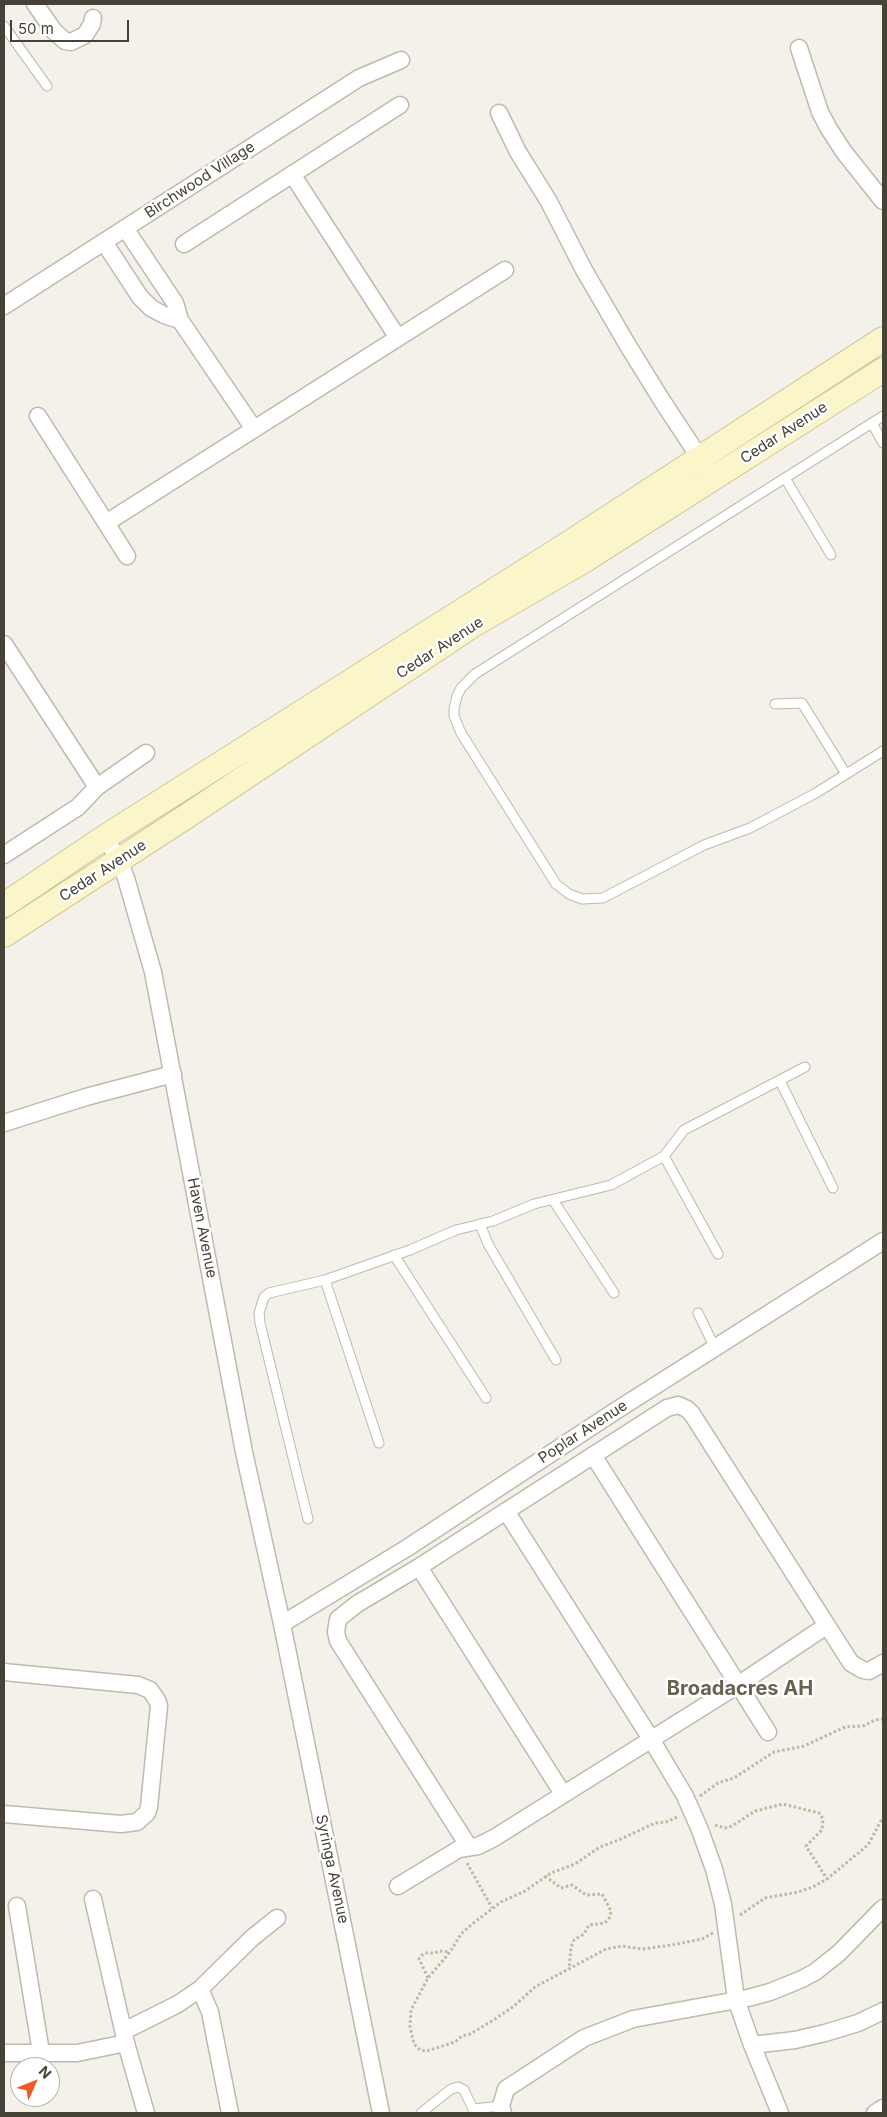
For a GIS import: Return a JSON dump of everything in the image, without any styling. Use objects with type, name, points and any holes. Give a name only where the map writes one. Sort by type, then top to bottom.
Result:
[{"type":"main road","name":"Cedar Avenue","points":[[4,936],[119,860],[374,679],[700,458],[883,339]]},
{"type":"main road","name":"Cedar Avenue","points":[[4,905],[105,837],[374,679],[473,625],[585,560],[883,370]]},
{"type":"street","points":[[35,4],[54,31],[65,41],[71,42],[85,35],[92,24],[93,18]]},
{"type":"street","points":[[799,48],[820,112],[829,129],[844,152],[883,201]]},
{"type":"street","name":"Birchwood Village","points":[[4,306],[360,78],[401,60]]},
{"type":"street","points":[[184,244],[400,105]]},
{"type":"street","points":[[499,113],[518,152],[548,200],[584,270],[622,335],[661,399],[714,478]]},
{"type":"street","points":[[292,174],[398,338]]},
{"type":"street","points":[[125,228],[175,303],[180,320],[254,429]]},
{"type":"street","points":[[104,242],[140,297],[151,308],[180,320]]},
{"type":"street","points":[[106,523],[505,270]]},
{"type":"street","points":[[38,416],[127,556]]},
{"type":"street","points":[[4,644],[97,788]]},
{"type":"street","points":[[4,855],[78,807],[97,788],[146,753]]},
{"type":"street","name":"Haven Avenue","points":[[105,837],[119,860],[145,939],[173,1074],[244,1452],[282,1624]]},
{"type":"street","points":[[4,1123],[94,1095],[173,1074]]},
{"type":"street","name":"Poplar Avenue","points":[[282,1624],[407,1548],[883,1241]]},
{"type":"street","points":[[469,1847],[347,1656],[336,1632],[338,1619],[346,1612],[666,1408],[678,1405],[687,1408],[739,1486],[845,1655],[857,1668],[869,1671],[883,1663]]},
{"type":"street","points":[[593,1455],[768,1732]]},
{"type":"street","points":[[506,1511],[651,1739],[689,1805],[714,1869],[727,1921],[736,1999],[752,2045],[780,2113]]},
{"type":"street","points":[[419,1567],[563,1794]]},
{"type":"street","name":"Syringa Avenue","points":[[282,1624],[381,2113]]},
{"type":"street","points":[[398,1886],[459,1849],[478,1846],[494,1838],[738,1685],[826,1626]]},
{"type":"street","points":[[4,1672],[138,1685],[150,1690],[158,1700],[159,1706],[149,1807],[147,1813],[137,1822],[121,1824],[4,1814]]},
{"type":"street","points":[[93,1899],[125,2037],[146,2113]]},
{"type":"street","points":[[17,1906],[41,2052]]},
{"type":"street","points":[[502,2109],[506,2089],[564,2050],[602,2030],[632,2019],[770,1992],[815,1972],[846,1947],[883,1908]]},
{"type":"street","points":[[4,2053],[77,2053],[125,2037],[200,1989],[252,1938],[277,1918]]},
{"type":"street","points":[[200,1989],[210,2012],[230,2113]]},
{"type":"street","points":[[752,2045],[795,2040],[834,2031],[883,2011]]},
{"type":"street","points":[[875,2113],[883,2108]]},
{"type":"lane","points":[[4,26],[48,86]]},
{"type":"lane","points":[[883,416],[471,677],[457,696],[454,716],[466,742],[556,884],[569,894],[579,898],[599,899],[609,895],[704,845],[750,828],[816,793],[883,751]]},
{"type":"lane","points":[[872,423],[883,443]]},
{"type":"lane","points":[[786,478],[830,555]]},
{"type":"lane","points":[[775,704],[802,703],[846,774]]},
{"type":"lane","points":[[308,1518],[260,1323],[259,1313],[264,1297],[270,1293],[325,1280],[456,1230],[480,1224],[534,1204],[611,1185],[664,1156],[684,1130],[805,1067]]},
{"type":"lane","points":[[780,1081],[833,1188]]},
{"type":"lane","points":[[664,1156],[718,1254]]},
{"type":"lane","points":[[553,1200],[614,1293]]},
{"type":"lane","points":[[480,1224],[488,1244],[556,1360]]},
{"type":"lane","points":[[394,1255],[486,1398]]},
{"type":"lane","points":[[325,1280],[379,1443]]},
{"type":"lane","points":[[698,1313],[715,1348]]},
{"type":"lane","points":[[421,2113],[450,2090],[458,2087],[464,2090],[473,2111],[502,2109]]},
{"type":"path","points":[[883,1719],[875,1720],[863,1726],[845,1728],[804,1746],[774,1752],[734,1778],[718,1783],[673,1819],[655,1823],[630,1836],[600,1847],[575,1864],[545,1876],[525,1891],[492,1908],[461,1934],[450,1952],[422,1988],[411,2010],[410,2027],[414,2044],[420,2050],[427,2051],[454,2042],[462,2036],[492,2022],[535,1987],[606,1948],[622,1946],[647,1949],[702,1939],[710,1933],[719,1932],[727,1921],[752,1909],[765,1898],[798,1892],[813,1887],[827,1879],[868,1845],[883,1816]]},
{"type":"path","points":[[700,1830],[707,1824],[725,1828],[732,1826],[755,1811],[773,1805],[783,1804],[819,1813],[823,1819],[822,1830],[806,1846],[827,1879]]},
{"type":"path","points":[[469,1847],[466,1858],[467,1864],[492,1908]]},
{"type":"path","points":[[545,1876],[561,1888],[572,1886],[586,1895],[597,1893],[605,1897],[611,1911],[610,1917],[605,1923],[589,1925],[584,1934],[574,1940],[571,1947],[569,1970]]},
{"type":"path","points":[[428,1978],[419,1959],[421,1956],[425,1953],[435,1953],[444,1950],[450,1952]]},
{"type":"district","name":"Broadacres AH","points":[[740,1689]]}]
